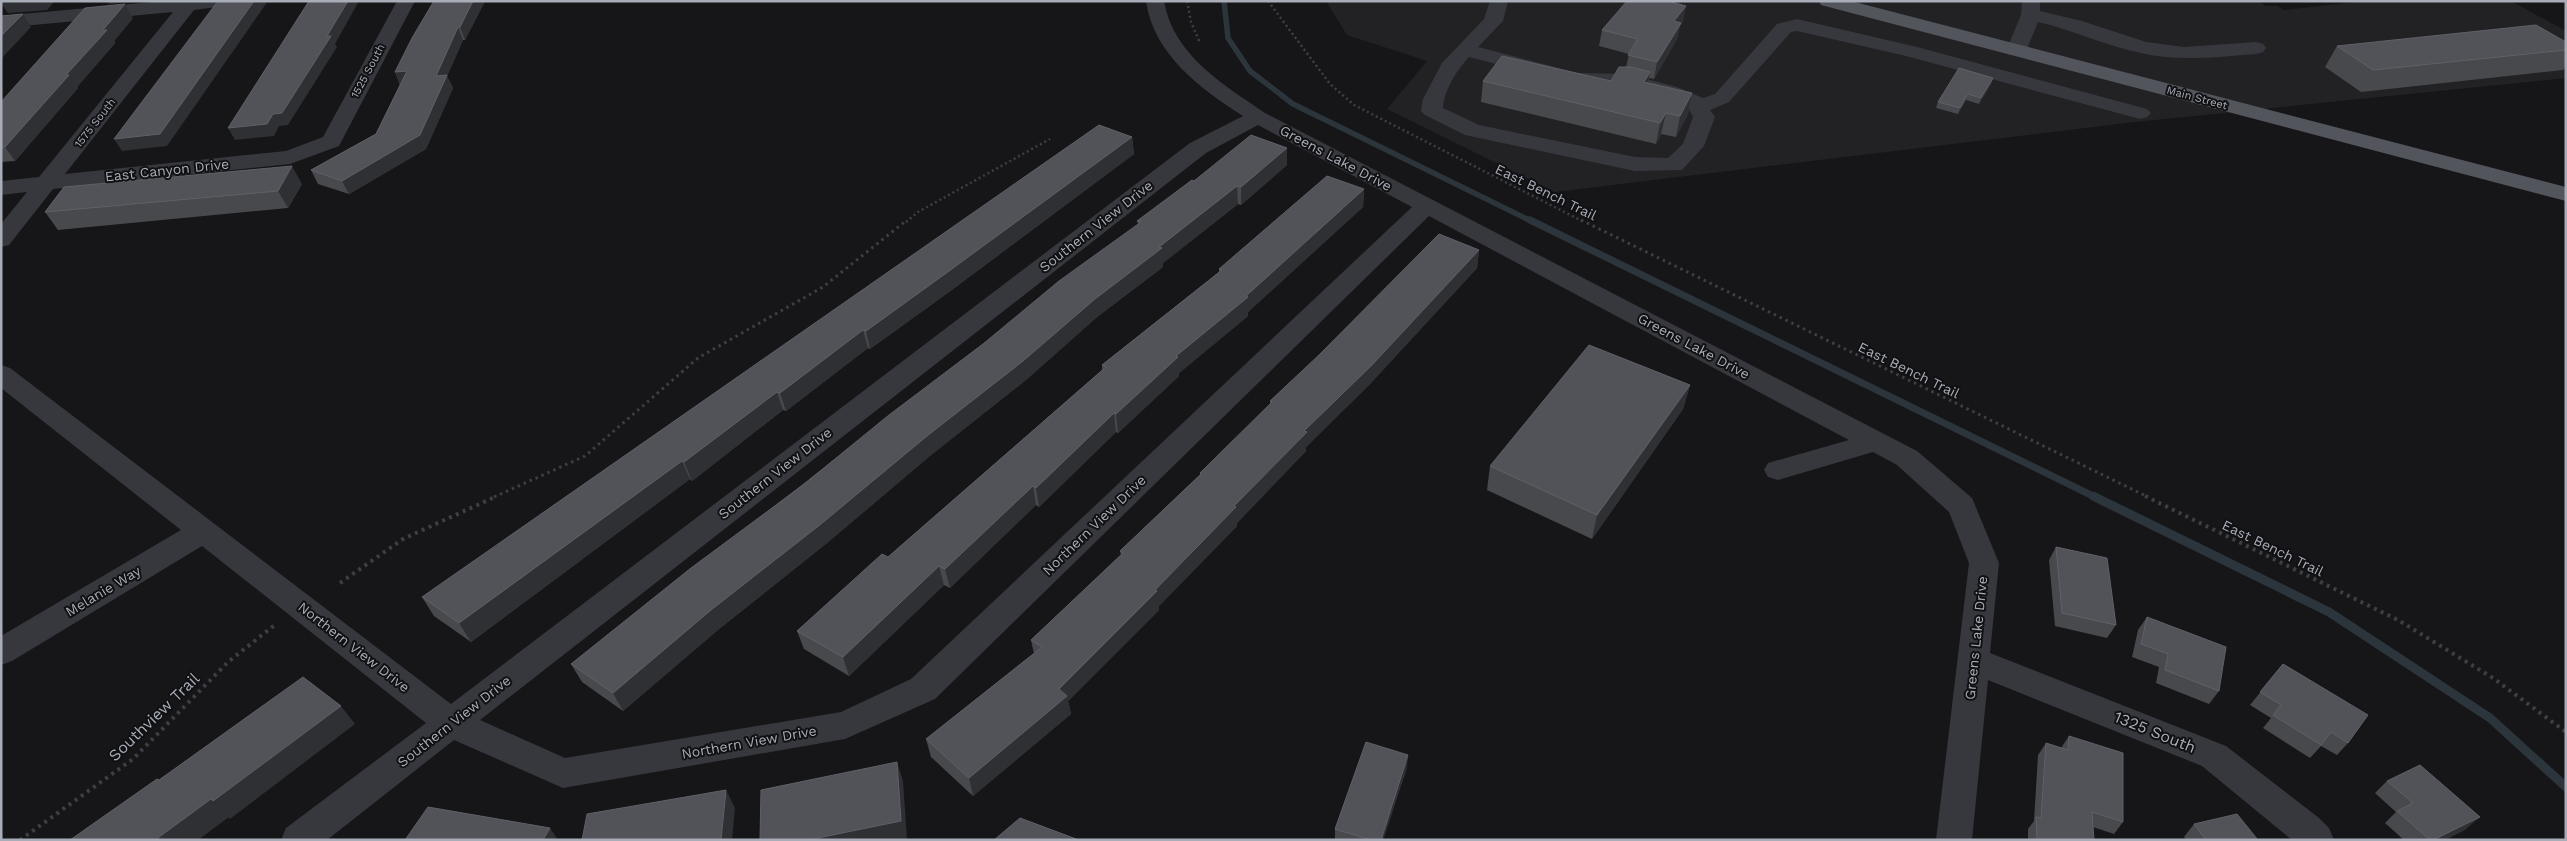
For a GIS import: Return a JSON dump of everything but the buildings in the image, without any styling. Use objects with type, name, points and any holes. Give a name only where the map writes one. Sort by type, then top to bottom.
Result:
[{"type":"main road","name":"Main Street","points":[[1828,1],[2566,194]]},
{"type":"street","points":[[1,22],[226,1]]},
{"type":"street","name":"1525 South","points":[[331,141],[406,1]]},
{"type":"street","name":"Greens Lake Drive","points":[[1155,1],[1155,10],[1172,44],[1204,80],[1258,117],[1426,206],[1558,287],[1907,458],[1962,506],[1984,563],[1954,840]]},
{"type":"street","points":[[1465,50],[1577,79],[1627,80],[1670,91],[1695,101],[1704,117],[1693,146],[1674,165],[1635,164],[1473,130],[1432,111],[1433,98],[1452,63],[1493,21],[1499,1]]},
{"type":"street","name":"1575 South","points":[[1,240],[188,5]]},
{"type":"street","points":[[2016,50],[2031,8],[2075,26],[2143,48],[2184,53],[2256,48]]},
{"type":"street","points":[[1902,21],[1910,51]]},
{"type":"street","points":[[1698,107],[1722,98],[1784,28],[1797,25],[1910,51],[2140,113]]},
{"type":"street","name":"Southern View Drive","points":[[299,840],[1198,148],[1258,117]]},
{"type":"street","name":"East Canyon Drive","points":[[1,188],[290,157],[331,141]]},
{"type":"street","name":"Northern View Drive","points":[[1,374],[451,723],[562,773],[845,726],[923,689],[1426,206]]},
{"type":"street","points":[[1778,470],[1876,442]]},
{"type":"street","name":"Melanie Way","points":[[1,652],[204,530]]},
{"type":"street","name":"1325 South","points":[[1973,660],[2214,756],[2306,829],[2316,840]]},
{"type":"path","name":"East Bench Trail","points":[[1268,1],[1330,84],[1354,106],[1480,171],[2398,620],[2493,678],[2566,732]]},
{"type":"path","points":[[340,583],[403,539],[585,456],[698,358],[823,287],[918,212],[1050,139]]},
{"type":"path","name":"Southview Trail","points":[[20,840],[133,759],[228,662],[276,624]]},
{"type":"shaded area","points":[[1326,1],[2258,1],[2266,6],[2278,6],[2283,10],[2365,1],[2511,1],[2566,31],[2566,78],[2135,122],[1555,192],[1387,109],[1427,61],[1347,35]]},
{"type":"waterway","points":[[1224,1],[1228,38],[1250,71],[1293,104],[1533,222]]},
{"type":"waterway","points":[[1530,220],[2095,497]]},
{"type":"waterway","points":[[2093,496],[2329,612],[2490,718],[2566,787]]}]
